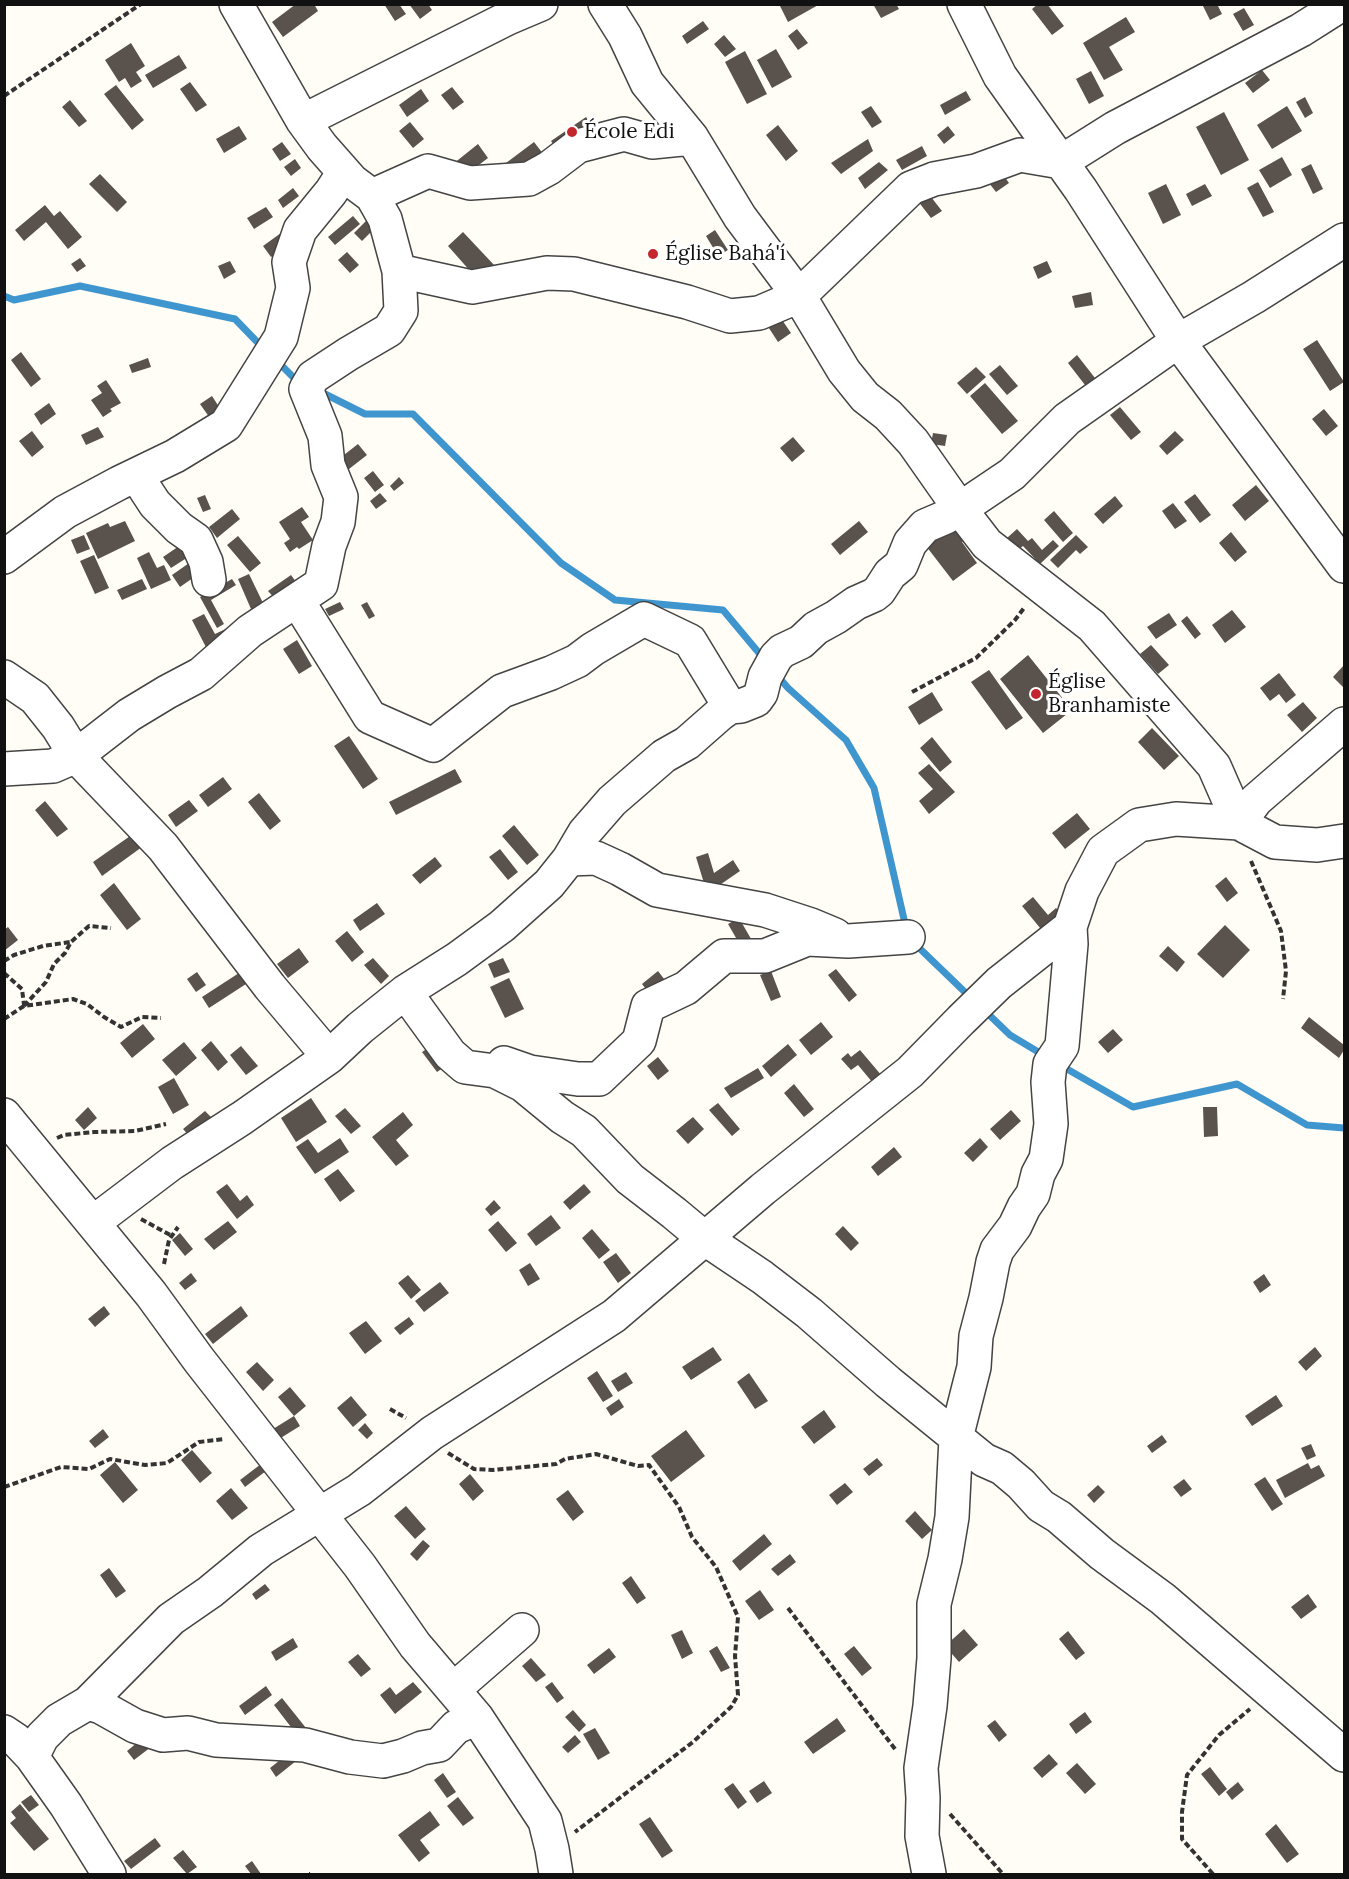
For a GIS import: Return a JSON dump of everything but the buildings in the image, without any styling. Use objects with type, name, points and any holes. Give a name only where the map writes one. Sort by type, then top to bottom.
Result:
[{"type":"street","points":[[4,769],[53,766],[75,756],[129,715],[201,674],[250,631],[321,585],[329,546],[338,522],[340,496],[328,465],[325,436],[306,389],[313,377],[389,330],[401,311],[399,272],[385,219],[372,195],[352,181],[303,121],[236,4]]},
{"type":"street","points":[[303,121],[508,18],[541,4]]},
{"type":"street","points":[[605,4],[625,36],[647,82],[692,138],[740,217],[799,296],[844,371],[865,397],[888,415],[913,442],[987,544],[1092,626],[1214,766],[1239,823]]},
{"type":"street","points":[[964,4],[1000,76],[1081,190],[1178,342],[1344,566]]},
{"type":"street","points":[[399,272],[472,287],[547,273],[574,274],[687,302],[730,316],[759,313],[799,296],[911,188],[934,179],[976,171],[1020,155],[1061,162],[1115,128],[1340,8]]},
{"type":"street","points":[[372,195],[428,171],[470,183],[529,179],[549,168],[578,146],[624,134],[652,142],[692,138]]},
{"type":"street","points":[[4,557],[65,512],[175,456],[226,424],[281,337],[293,288],[289,262],[300,230],[344,172]]},
{"type":"street","points":[[94,1222],[172,1163],[242,1118],[329,1057],[360,1028],[405,992],[457,959],[502,926],[549,884],[569,859],[585,832],[612,801],[663,756],[687,742],[730,707],[741,706],[756,700],[761,693],[765,677],[782,651],[801,642],[816,628],[879,591],[890,574],[901,565],[910,543],[925,526],[960,509],[1012,474],[1067,419],[1178,342],[1344,240]]},
{"type":"street","points":[[136,475],[155,504],[178,528],[196,540],[206,562],[209,580]]},
{"type":"street","points":[[297,600],[370,717],[433,745],[502,691],[577,661],[644,619],[690,641],[730,707]]},
{"type":"street","points":[[4,677],[35,698],[58,727],[75,756],[163,847],[270,987],[329,1057]]},
{"type":"street","points":[[1239,823],[1256,800],[1344,724]]},
{"type":"street","points":[[929,1875],[922,1836],[921,1768],[934,1658],[934,1604],[952,1517],[956,1438],[974,1367],[976,1336],[993,1262],[997,1251],[1015,1226],[1033,1194],[1038,1174],[1046,1159],[1051,1124],[1048,1082],[1050,1064],[1062,1046],[1071,944],[1070,927],[1082,891],[1103,851],[1139,825],[1176,819],[1239,823],[1275,842],[1317,844],[1344,841]]},
{"type":"street","points":[[569,859],[596,858],[657,890],[765,910],[811,925],[848,942]]},
{"type":"street","points":[[33,1757],[42,1737],[59,1720],[88,1703],[171,1619],[210,1592],[261,1550],[359,1490],[432,1433],[614,1316],[704,1238],[910,1072],[999,983],[1070,927]]},
{"type":"street","points":[[450,1054],[480,1055],[530,1072],[578,1079],[598,1079],[639,1041],[648,1006],[686,988],[724,956],[765,956],[807,939],[848,942],[908,937]]},
{"type":"street","points":[[405,992],[450,1054],[465,1066],[495,1071],[523,1085],[562,1117],[584,1131],[630,1179],[704,1238],[762,1277],[809,1313],[888,1382],[984,1460],[1002,1467],[1041,1506],[1059,1517],[1102,1554],[1163,1599],[1344,1755]]},
{"type":"street","points":[[4,1114],[151,1294],[199,1360],[360,1566],[415,1645],[477,1718],[545,1821],[554,1862]]},
{"type":"street","points":[[453,1690],[522,1630]]},
{"type":"street","points":[[88,1703],[101,1707],[135,1726],[164,1736],[188,1733],[216,1740],[305,1745],[383,1761],[439,1745],[456,1727],[477,1718]]},
{"type":"street","points":[[4,1732],[33,1757],[109,1875]]},
{"type":"path","points":[[4,96],[141,4]]},
{"type":"path","points":[[912,692],[976,658],[1015,620],[1042,587]]},
{"type":"path","points":[[1239,823],[1251,861],[1281,931],[1286,971],[1283,999]]},
{"type":"path","points":[[4,1019],[24,1006],[46,982],[54,964],[65,953],[71,942],[89,926],[111,928]]},
{"type":"path","points":[[4,961],[14,955],[43,946],[71,942]]},
{"type":"path","points":[[4,973],[22,989],[24,1006]]},
{"type":"path","points":[[24,1006],[73,999],[87,1005],[121,1027],[142,1017],[161,1018]]},
{"type":"path","points":[[31,1148],[64,1135],[135,1131],[166,1125]]},
{"type":"path","points":[[151,1294],[159,1284],[169,1240],[178,1227]]},
{"type":"path","points":[[390,1409],[432,1433],[451,1456],[474,1469],[493,1470],[556,1464],[565,1459],[596,1454],[638,1466],[649,1465],[679,1507],[692,1537],[716,1567],[738,1617],[735,1656],[738,1695],[731,1707],[554,1862]]},
{"type":"path","points":[[4,1487],[61,1467],[89,1469],[110,1460],[145,1465],[167,1463],[200,1442],[232,1438],[253,1429]]},
{"type":"path","points":[[788,1608],[922,1785],[930,1790],[1003,1875]]},
{"type":"path","points":[[1213,1875],[1182,1839],[1182,1812],[1187,1775],[1219,1735],[1272,1691]]},
{"type":"waterway","points":[[4,296],[14,300],[80,286],[235,319],[263,348]]},
{"type":"waterway","points":[[276,360],[301,382]]},
{"type":"waterway","points":[[319,391],[365,414],[413,414],[561,563],[615,600],[723,610],[764,659]]},
{"type":"waterway","points":[[776,674],[788,688],[846,740],[874,788],[906,928]]},
{"type":"waterway","points":[[914,943],[970,997]]},
{"type":"waterway","points":[[983,1009],[1010,1035],[1045,1056]]},
{"type":"waterway","points":[[1060,1065],[1133,1107],[1237,1084],[1307,1125],[1344,1128]]},
{"type":"place","name":"École Edi","points":[[572,132]]},
{"type":"place","name":"Église Bahá'í","points":[[653,254]]},
{"type":"place","name":"Église Branhamiste","points":[[1036,694]]}]
